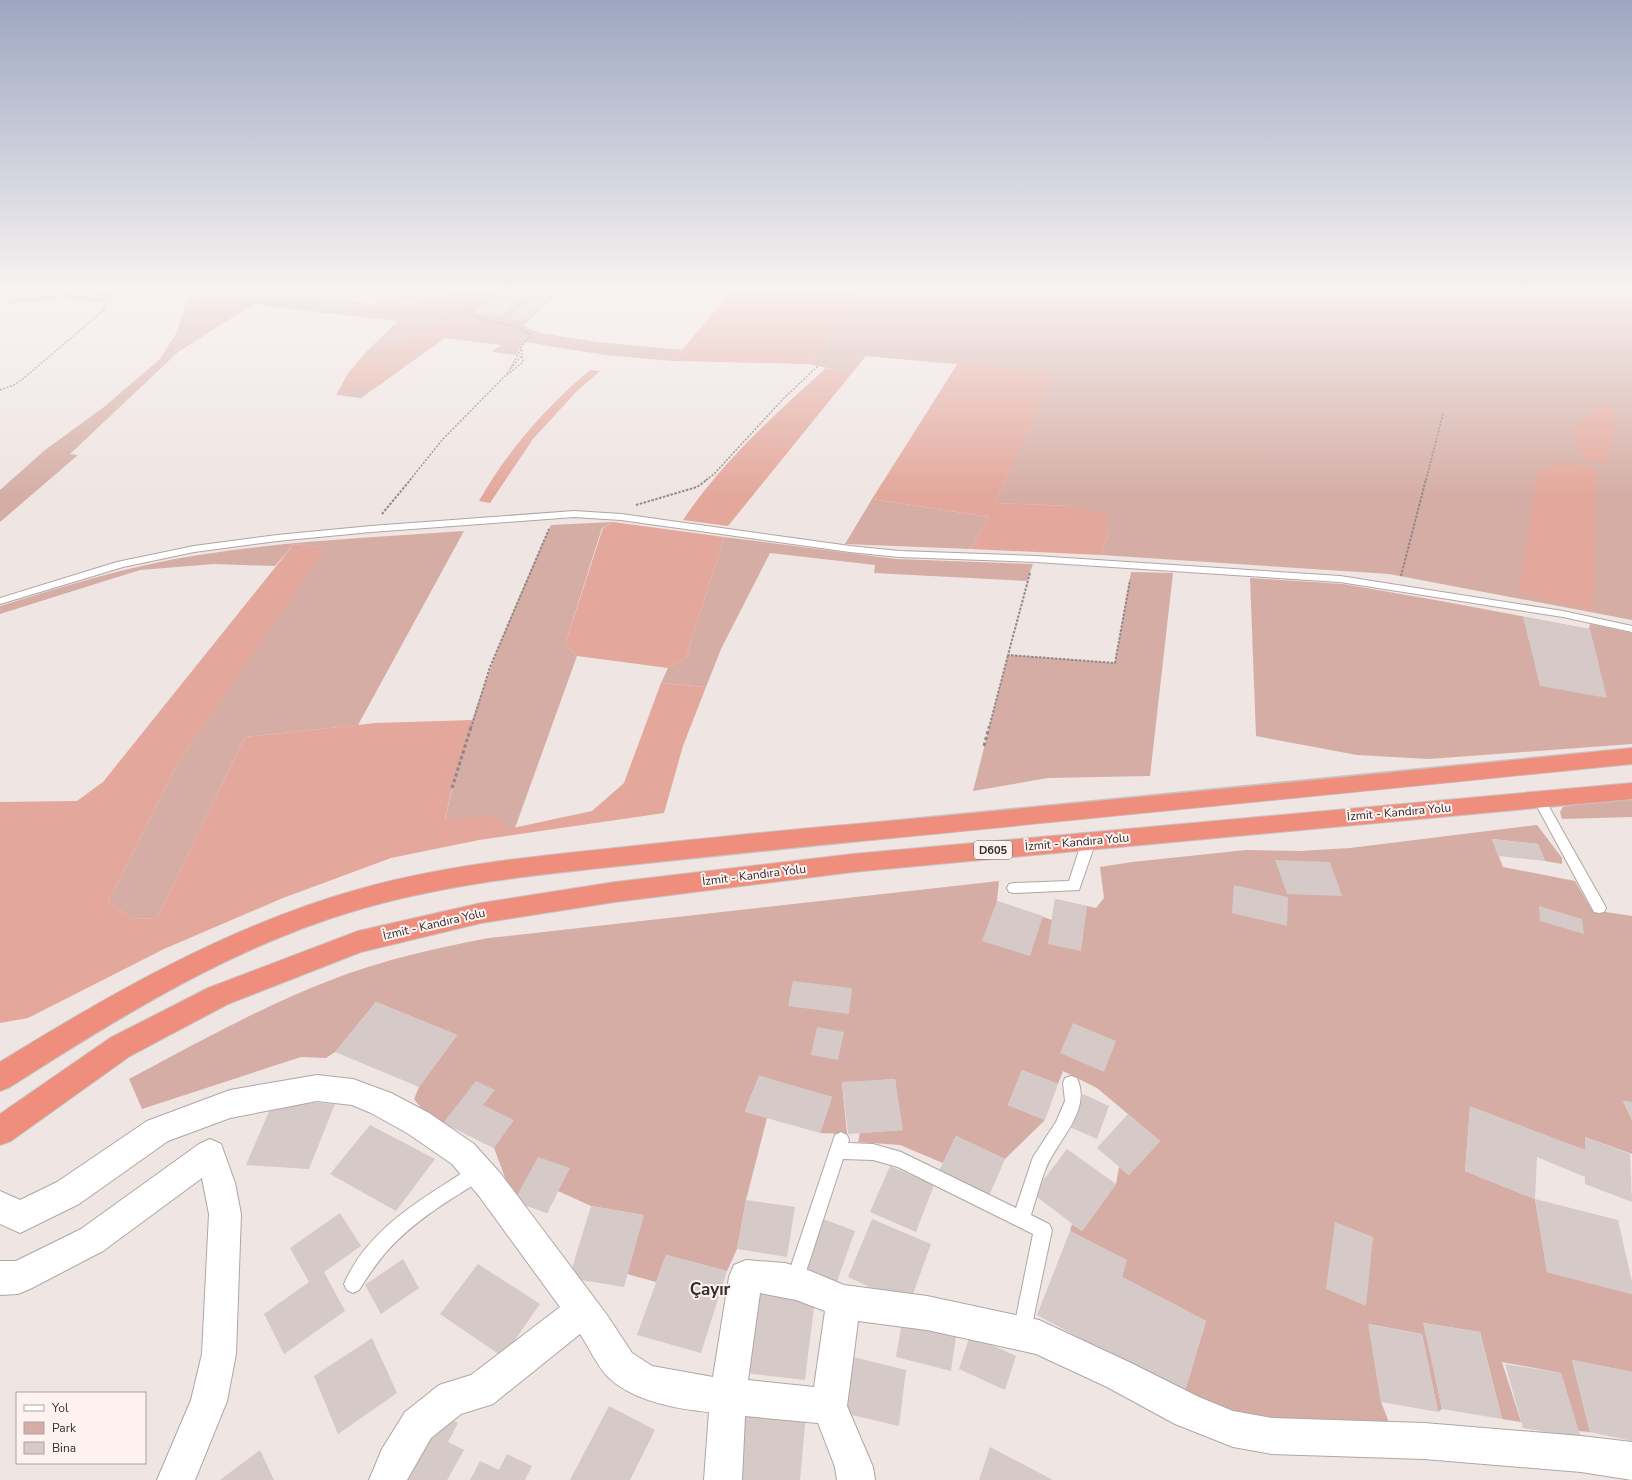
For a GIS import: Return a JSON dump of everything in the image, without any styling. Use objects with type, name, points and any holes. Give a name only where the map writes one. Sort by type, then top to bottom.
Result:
[{"type":"highway","points":[[0,1078],[75,1030],[153,987],[236,945],[324,910],[406,887],[489,871],[679,850],[1632,756]]},
{"type":"highway","name":"İzmit - Kandıra Yolu","points":[[0,1131],[120,1047],[218,996],[358,942],[480,913],[615,892],[853,863],[1632,791]]},
{"type":"street","points":[[0,1207],[20,1217],[68,1193],[158,1131],[230,1104],[317,1088],[353,1092],[381,1103],[418,1123],[463,1154],[479,1172],[582,1310],[620,1364],[645,1382],[702,1394],[829,1406]]},
{"type":"street","points":[[0,1278],[18,1278],[92,1240],[210,1154],[219,1183],[225,1214],[219,1354],[209,1401],[176,1480]]},
{"type":"street","points":[[723,1480],[728,1396],[746,1277],[763,1276],[795,1281],[843,1302],[927,1313],[1022,1333],[1045,1340],[1119,1375],[1188,1411],[1233,1429],[1272,1436],[1424,1441],[1581,1454],[1632,1461]]},
{"type":"street","points":[[843,1302],[829,1406],[854,1467],[856,1480]]},
{"type":"street","points":[[388,1480],[395,1462],[418,1425],[452,1398],[480,1391],[582,1310]]},
{"type":"lane","points":[[0,601],[122,564],[194,549],[277,538],[371,529],[574,514],[621,517],[850,549],[899,554],[1036,559],[1340,579],[1555,613],[1632,629]]},
{"type":"lane","points":[[1539,799],[1599,908]]},
{"type":"lane","points":[[1014,888],[1074,886],[1089,841]]},
{"type":"lane","points":[[1021,1219],[1039,1163],[1062,1127],[1073,1101],[1071,1084]]},
{"type":"lane","points":[[795,1281],[839,1145],[874,1152],[901,1160],[1042,1230],[1022,1333]]},
{"type":"lane","points":[[353,1284],[369,1259],[388,1237],[413,1216],[479,1172]]},
{"type":"path","points":[[0,390],[14,385],[46,359]]},
{"type":"path","points":[[510,370],[514,359]]},
{"type":"path","points":[[371,529],[442,440],[505,376],[519,359]]},
{"type":"path","points":[[505,376],[516,369],[523,362],[523,359]]},
{"type":"path","points":[[621,517],[637,504],[696,487],[714,474],[784,398],[818,366]]},
{"type":"path","points":[[1398,588],[1443,414]]},
{"type":"path","points":[[452,788],[490,667],[518,598],[555,515]]},
{"type":"path","points":[[984,746],[1027,581],[1036,559]]},
{"type":"path","points":[[1008,655],[1115,663],[1132,565]]},
{"type":"green space","points":[[160,359],[171,359],[70,454],[78,455],[0,522],[0,490],[45,450],[104,407]]},
{"type":"green space","points":[[360,359],[416,359],[361,398],[336,395],[349,372]]},
{"type":"green space","points":[[651,359],[675,359],[673,361]]},
{"type":"green space","points":[[812,359],[863,359],[852,373],[808,364]]},
{"type":"green space","points":[[900,359],[1632,359],[1632,620],[1389,574],[1101,555],[1108,533],[1072,506],[995,503],[1053,373]]},
{"type":"green space","points":[[872,499],[989,517],[971,549],[845,544]]},
{"type":"green space","points":[[613,522],[602,528],[565,644],[577,656],[515,828],[508,829],[445,820],[454,782],[477,706],[504,633],[551,525]]},
{"type":"green space","points":[[464,531],[358,725],[245,737],[157,918],[133,919],[108,902],[176,766],[324,548],[294,544],[275,566],[214,564],[140,570],[0,614],[0,606],[123,570],[174,559],[265,546]]},
{"type":"green space","points":[[724,537],[896,559],[1033,564],[1027,581],[874,573],[875,565],[770,553],[721,649],[706,687],[661,683],[668,668],[686,658]]},
{"type":"green space","points":[[1131,572],[1173,573],[1150,776],[1048,778],[973,791],[1008,655],[1115,663]]},
{"type":"green space","points":[[1250,578],[1343,584],[1589,629],[1590,624],[1632,633],[1632,744],[1429,759],[1357,755],[1256,736]]},
{"type":"green space","points":[[1632,798],[1632,817],[1562,819],[1560,812],[1563,807],[1576,803]]},
{"type":"green space","points":[[1537,825],[1562,858],[1562,864],[1545,861],[1538,844],[1492,839],[1503,867],[1575,881],[1592,910],[1632,916],[1632,1102],[1623,1101],[1632,1120],[1632,1154],[1585,1137],[1585,1150],[1470,1107],[1465,1171],[1535,1199],[1547,1272],[1632,1294],[1632,1372],[1572,1360],[1590,1432],[1578,1431],[1561,1373],[1502,1362],[1521,1422],[1502,1419],[1480,1332],[1424,1323],[1442,1409],[1438,1412],[1422,1334],[1369,1324],[1381,1402],[1390,1425],[1255,1418],[1228,1413],[1184,1394],[1206,1321],[1122,1277],[1126,1260],[1070,1231],[1072,1224],[1082,1231],[1116,1184],[1119,1167],[1129,1175],[1160,1141],[1097,1088],[1063,1071],[1058,1084],[1022,1070],[1008,1105],[1045,1120],[1005,1159],[956,1136],[943,1163],[900,1145],[858,1142],[860,1133],[902,1130],[895,1079],[842,1083],[847,1134],[820,1133],[832,1097],[759,1076],[745,1111],[767,1118],[746,1200],[737,1249],[727,1271],[666,1255],[656,1282],[627,1274],[643,1215],[591,1206],[558,1191],[547,1213],[514,1201],[494,1148],[425,1113],[414,1099],[419,1087],[457,1035],[376,1002],[335,1052],[326,1058],[301,1057],[142,1109],[129,1079],[203,1039],[254,1014],[331,980],[370,966],[409,955],[489,938],[999,881],[997,901],[1052,920],[1055,899],[1096,908],[1104,898],[1100,867],[1132,862],[1246,850],[1300,851],[1350,848]]},
{"type":"shaded area","points":[[361,359],[413,359],[380,385],[341,387],[349,372]]},
{"type":"shaded area","points":[[675,359],[812,359],[808,364],[673,361]]},
{"type":"shaded area","points":[[958,363],[1054,373],[995,503],[1072,506],[1106,515],[1108,533],[1101,555],[971,549],[989,517],[872,499]]},
{"type":"shaded area","points":[[826,368],[852,373],[728,526],[683,520],[731,459],[768,421]]},
{"type":"shaded area","points":[[590,370],[600,371],[576,392],[533,439],[490,503],[479,501],[502,464],[529,430],[558,399]]},
{"type":"shaded area","points":[[1610,404],[1616,431],[1604,464],[1584,459],[1570,431],[1589,414]]},
{"type":"shaded area","points":[[1564,462],[1596,469],[1593,610],[1519,593],[1537,472]]},
{"type":"shaded area","points":[[613,522],[724,537],[686,658],[668,668],[577,656],[565,644],[603,528]]},
{"type":"shaded area","points":[[294,544],[325,548],[176,766],[108,902],[133,919],[157,918],[245,737],[376,723],[474,720],[452,788],[445,819],[497,816],[508,829],[592,811],[624,783],[661,683],[706,687],[683,746],[664,813],[479,840],[391,858],[283,898],[164,949],[28,1018],[0,1023],[0,802],[77,801],[103,782]]},
{"type":"building","points":[[1523,617],[1590,629],[1607,698],[1540,686]]},
{"type":"building","points":[[1492,839],[1538,844],[1545,861],[1498,856]]},
{"type":"building","points":[[1275,860],[1330,862],[1342,896],[1287,894]]},
{"type":"building","points":[[1234,885],[1288,897],[1287,926],[1232,913]]},
{"type":"building","points":[[1055,899],[1087,906],[1081,951],[1048,944]]},
{"type":"building","points":[[997,901],[1043,916],[1030,956],[982,941]]},
{"type":"building","points":[[1539,906],[1582,919],[1584,934],[1540,921]]},
{"type":"building","points":[[793,981],[852,988],[849,1014],[788,1006]]},
{"type":"building","points":[[376,1002],[457,1035],[419,1087],[335,1052]]},
{"type":"building","points":[[1073,1023],[1116,1041],[1104,1072],[1060,1053]]},
{"type":"building","points":[[817,1027],[844,1032],[838,1060],[811,1055]]},
{"type":"building","points":[[1022,1070],[1058,1084],[1045,1120],[1008,1105]]},
{"type":"building","points":[[759,1076],[832,1097],[820,1133],[745,1112]]},
{"type":"building","points":[[895,1079],[903,1130],[848,1134],[842,1082]]},
{"type":"building","points":[[476,1081],[495,1090],[483,1105],[514,1120],[494,1148],[443,1123]]},
{"type":"building","points":[[1083,1094],[1109,1106],[1097,1139],[1070,1127]]},
{"type":"building","points":[[274,1100],[335,1104],[309,1169],[246,1165]]},
{"type":"building","points":[[1623,1101],[1632,1102],[1632,1120]]},
{"type":"building","points":[[1470,1106],[1585,1150],[1585,1137],[1630,1154],[1632,1202],[1585,1184],[1585,1177],[1537,1157],[1535,1199],[1465,1171]]},
{"type":"building","points":[[1128,1114],[1160,1141],[1129,1175],[1097,1148]]},
{"type":"building","points":[[370,1125],[435,1159],[396,1211],[330,1174]]},
{"type":"building","points":[[956,1136],[1005,1159],[989,1196],[939,1171]]},
{"type":"building","points":[[1067,1149],[1116,1184],[1082,1231],[1033,1194]]},
{"type":"building","points":[[538,1157],[570,1168],[547,1213],[514,1201]]},
{"type":"building","points":[[890,1166],[934,1185],[916,1232],[870,1212]]},
{"type":"building","points":[[1535,1199],[1618,1220],[1632,1282],[1632,1294],[1547,1272]]},
{"type":"building","points":[[746,1200],[795,1207],[787,1257],[737,1249]]},
{"type":"building","points":[[591,1206],[644,1215],[624,1287],[569,1278]]},
{"type":"building","points":[[340,1213],[361,1246],[324,1272],[345,1311],[284,1354],[264,1314],[309,1282],[290,1248]]},
{"type":"building","points":[[823,1219],[855,1231],[836,1284],[804,1271]]},
{"type":"building","points":[[872,1219],[931,1244],[909,1305],[848,1277]]},
{"type":"building","points":[[1335,1222],[1373,1237],[1366,1306],[1326,1289]]},
{"type":"building","points":[[1070,1231],[1127,1260],[1122,1277],[1206,1321],[1184,1394],[1037,1315]]},
{"type":"building","points":[[666,1255],[727,1271],[701,1353],[637,1335]]},
{"type":"building","points":[[403,1259],[419,1288],[381,1314],[365,1285]]},
{"type":"building","points":[[478,1264],[540,1304],[503,1357],[440,1314]]},
{"type":"building","points":[[758,1292],[815,1299],[805,1380],[746,1373]]},
{"type":"building","points":[[903,1316],[957,1330],[951,1371],[896,1357]]},
{"type":"building","points":[[1423,1323],[1480,1332],[1502,1419],[1442,1409]]},
{"type":"building","points":[[1368,1324],[1422,1334],[1438,1412],[1381,1402]]},
{"type":"building","points":[[970,1335],[1016,1356],[1005,1390],[959,1369]]},
{"type":"building","points":[[372,1338],[397,1393],[338,1434],[314,1376]]},
{"type":"building","points":[[853,1357],[906,1370],[899,1426],[843,1413]]},
{"type":"building","points":[[1572,1360],[1632,1372],[1632,1441],[1590,1432]]},
{"type":"building","points":[[1505,1364],[1561,1373],[1581,1438],[1523,1428]]},
{"type":"building","points":[[609,1406],[655,1430],[630,1480],[570,1480]]},
{"type":"building","points":[[738,1408],[806,1414],[800,1480],[730,1480]]},
{"type":"building","points":[[443,1415],[458,1423],[448,1442],[464,1450],[447,1480],[405,1480]]},
{"type":"building","points":[[990,1447],[1053,1480],[979,1480]]},
{"type":"building","points":[[260,1450],[274,1480],[220,1480]]},
{"type":"building","points":[[507,1454],[532,1466],[525,1480],[470,1480],[480,1461],[499,1470]]},
{"type":"district","name":"Çayır","points":[[710,1289]]}]
